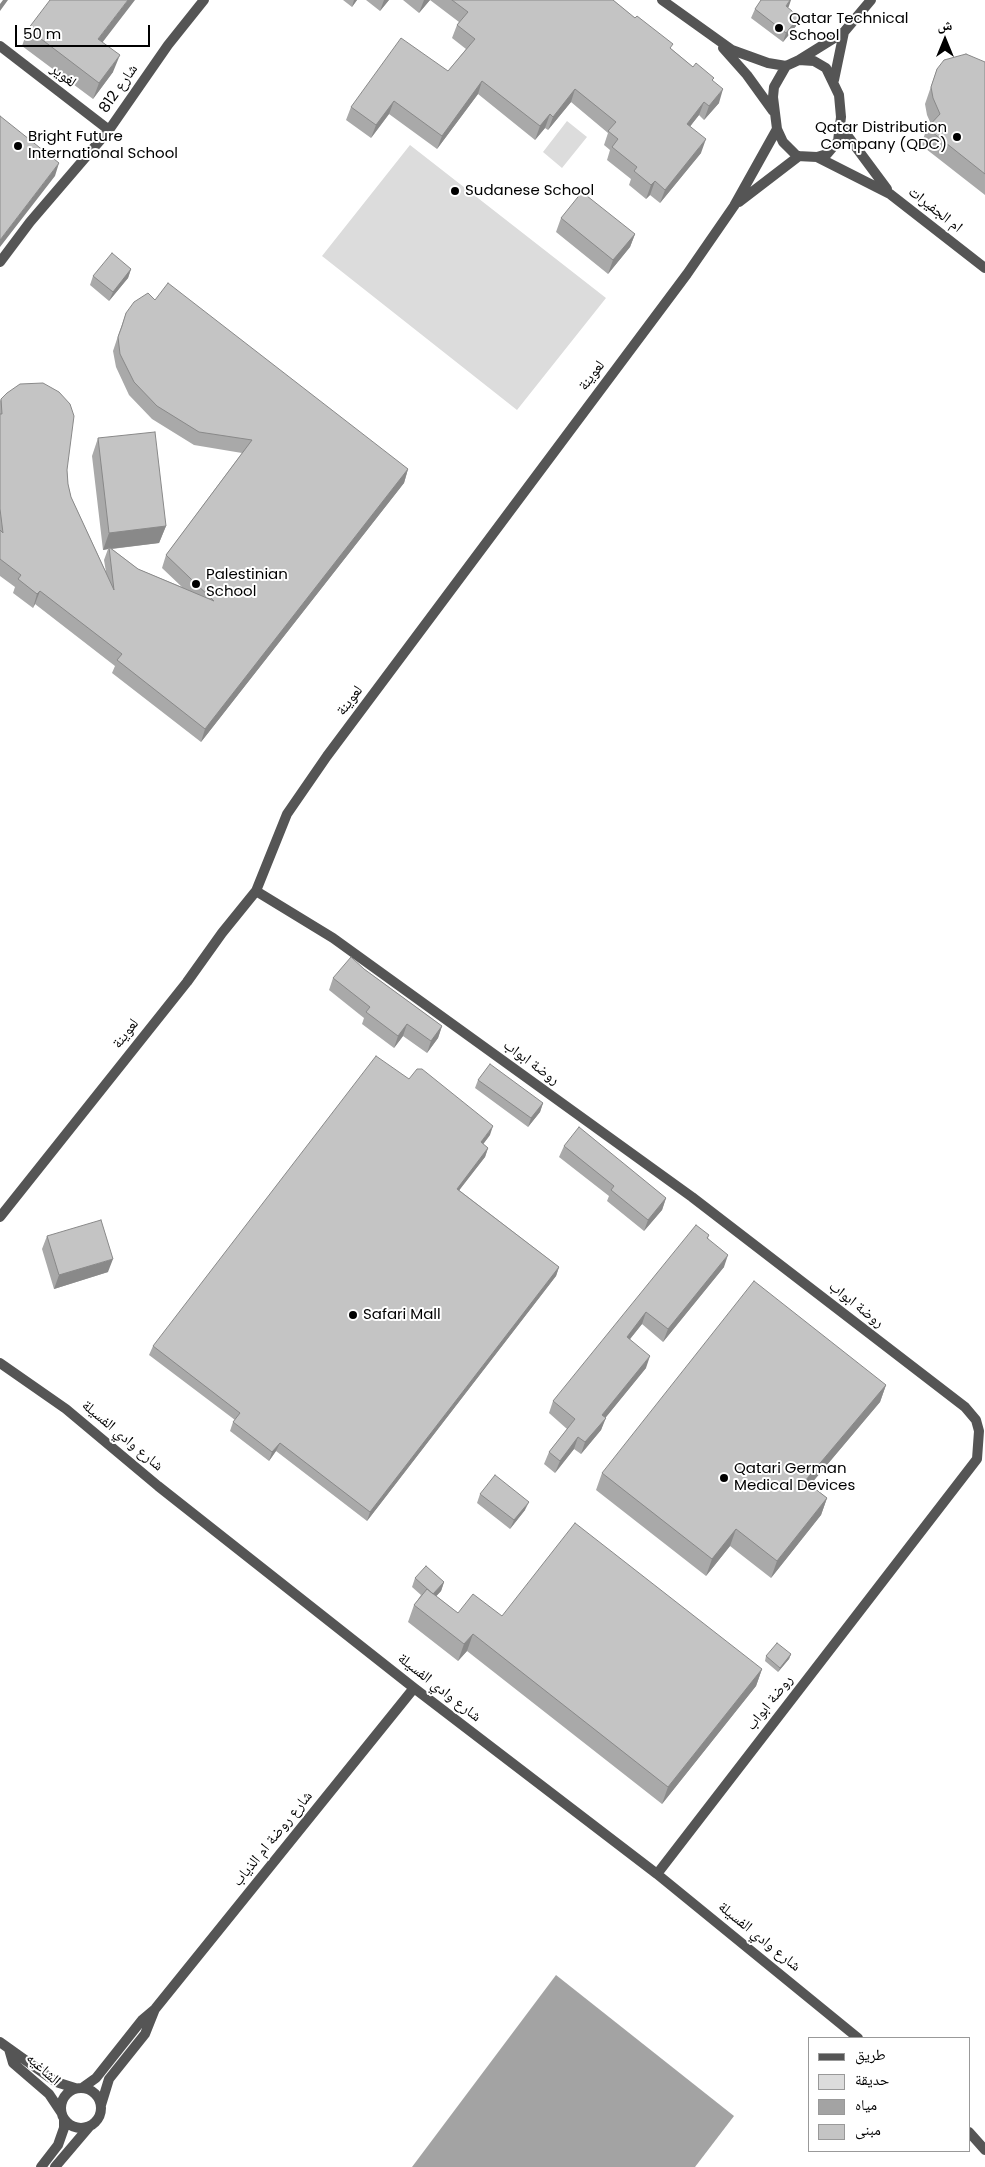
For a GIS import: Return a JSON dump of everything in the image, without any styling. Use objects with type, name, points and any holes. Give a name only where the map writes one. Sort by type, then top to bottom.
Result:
[{"type":"street","name":"شارع 812","points":[[0,262],[30,222],[108,130],[168,45],[204,0]]},
{"type":"street","points":[[662,0],[715,40],[749,57],[786,66]]},
{"type":"street","points":[[799,60],[814,61],[821,64],[834,80],[839,95],[841,127],[838,141],[827,154],[817,157],[799,156],[783,142],[777,129],[774,87],[786,66],[844,32],[871,0]]},
{"type":"street","points":[[834,80],[844,32]]},
{"type":"street","points":[[715,40],[747,75],[775,113]]},
{"type":"street","name":"لغوير","points":[[0,46],[108,130]]},
{"type":"street","name":"ام الجفيرات","points":[[841,127],[890,194]]},
{"type":"street","name":"لعوينة","points":[[0,1217],[187,982],[222,933],[256,891],[292,807],[687,274],[734,206],[777,129]]},
{"type":"street","name":"لعوينة","points":[[734,206],[799,156]]},
{"type":"street","name":"ام الجفيرات","points":[[817,157],[890,194],[985,268]]},
{"type":"street","name":"روضة ابواب","points":[[256,891],[333,938],[692,1197],[965,1407],[976,1420],[979,1431],[977,1459],[658,1874]]},
{"type":"street","name":"شارع وادي الفسيلة","points":[[0,1363],[66,1409],[158,1486],[414,1688],[658,1874],[857,2037]]},
{"type":"street","name":"شارع روضة ام الذياب","points":[[78,2088],[96,2078],[142,2020],[155,2009],[414,1688]]},
{"type":"street","name":"شارع روضة ام الذياب","points":[[101,2105],[109,2079],[144,2034],[155,2009]]},
{"type":"street","name":"الشاغيه","points":[[0,2042],[17,2052],[56,2082],[78,2088]]},
{"type":"street","name":"الشاغيه","points":[[9,2049],[14,2063],[49,2094],[62,2116]]},
{"type":"street","points":[[41,2167],[58,2145],[64,2128],[61,2106],[65,2095],[78,2088],[94,2093],[101,2105],[99,2118],[55,2167]]},
{"type":"street","points":[[62,2116],[78,2128],[89,2127]]},
{"type":"street","points":[[970,2133],[985,2150]]},
{"type":"green space","points":[[567,121],[587,137],[562,168],[543,152]]},
{"type":"green space","points":[[410,145],[606,298],[517,410],[322,256]]},
{"type":"water","points":[[556,1975],[734,2116],[695,2167],[412,2167]]},
{"type":"building","points":[[50,0],[128,0],[98,39],[120,55],[99,83],[28,29]]},
{"type":"building","points":[[452,0],[613,0],[635,18],[637,16],[673,44],[670,48],[693,67],[696,63],[714,78],[712,80],[723,89],[709,106],[704,102],[687,124],[706,139],[665,190],[655,181],[651,185],[634,171],[637,167],[612,147],[618,139],[608,131],[616,122],[575,89],[553,117],[550,114],[540,126],[482,81],[442,136],[394,101],[376,125],[351,107],[401,38],[448,71],[475,39],[457,25],[468,12]]},
{"type":"building","points":[[761,0],[790,0],[786,6],[799,17],[786,33],[755,9]]},
{"type":"building","name":"Qatar Distribution Company (QDC)","points":[[966,54],[985,62],[985,174],[927,128],[940,114],[933,98],[931,87],[937,69],[944,60]]},
{"type":"building","name":"Bright Future International School","points":[[0,116],[59,163],[0,240]]},
{"type":"building","points":[[582,192],[635,234],[613,260],[561,218]]},
{"type":"building","points":[[112,253],[131,269],[113,292],[93,276]]},
{"type":"building","points":[[168,283],[408,469],[205,729],[117,660],[122,654],[40,591],[37,594],[18,579],[21,575],[0,559],[0,530],[3,533],[0,509],[1,399],[20,384],[43,383],[59,392],[70,404],[74,416],[67,470],[71,497],[114,590],[109,547],[138,569],[214,601],[166,555],[252,440],[199,432],[157,406],[134,382],[120,354],[118,337],[126,313],[134,302],[148,293],[155,300]]},
{"type":"building","points":[[155,432],[166,526],[109,533],[98,438]]},
{"type":"building","points":[[351,957],[364,969],[442,1026],[431,1041],[407,1024],[398,1036],[366,1012],[370,1007],[333,978]]},
{"type":"building","name":"Safari Mall","points":[[376,1056],[409,1079],[417,1069],[422,1069],[493,1126],[481,1142],[488,1148],[457,1189],[559,1267],[370,1512],[280,1443],[272,1452],[233,1422],[240,1413],[153,1346]]},
{"type":"building","points":[[490,1064],[543,1103],[531,1118],[478,1080]]},
{"type":"building","points":[[579,1127],[666,1198],[648,1220],[611,1190],[614,1186],[564,1146]]},
{"type":"building","points":[[101,1220],[113,1259],[59,1275],[47,1236]]},
{"type":"building","points":[[696,1225],[709,1235],[707,1238],[728,1255],[668,1329],[646,1312],[627,1337],[650,1356],[602,1415],[606,1418],[585,1442],[578,1437],[560,1461],[549,1452],[575,1419],[553,1401]]},
{"type":"building","points":[[754,1281],[886,1385],[805,1481],[827,1498],[777,1561],[736,1529],[712,1559],[602,1473]]},
{"type":"building","points":[[495,1475],[529,1502],[514,1520],[480,1494]]},
{"type":"building","points":[[575,1523],[762,1669],[668,1787],[473,1634],[464,1644],[414,1605],[427,1589],[458,1613],[473,1594],[502,1616]]},
{"type":"building","points":[[426,1566],[444,1582],[433,1594],[415,1578]]},
{"type":"building","points":[[777,1643],[791,1654],[780,1668],[766,1656]]},
{"type":"place","name":"Qatar Technical School","points":[[779,28]]},
{"type":"place","name":"Qatar Distribution Company (QDC)","points":[[957,137]]},
{"type":"place","name":"Bright Future International School","points":[[18,146]]},
{"type":"place","name":"Sudanese School","points":[[455,191]]},
{"type":"place","name":"Palestinian School","points":[[196,584]]},
{"type":"place","name":"Safari Mall","points":[[353,1315]]},
{"type":"place","name":"Qatari German Medical Devices","points":[[724,1478]]}]
